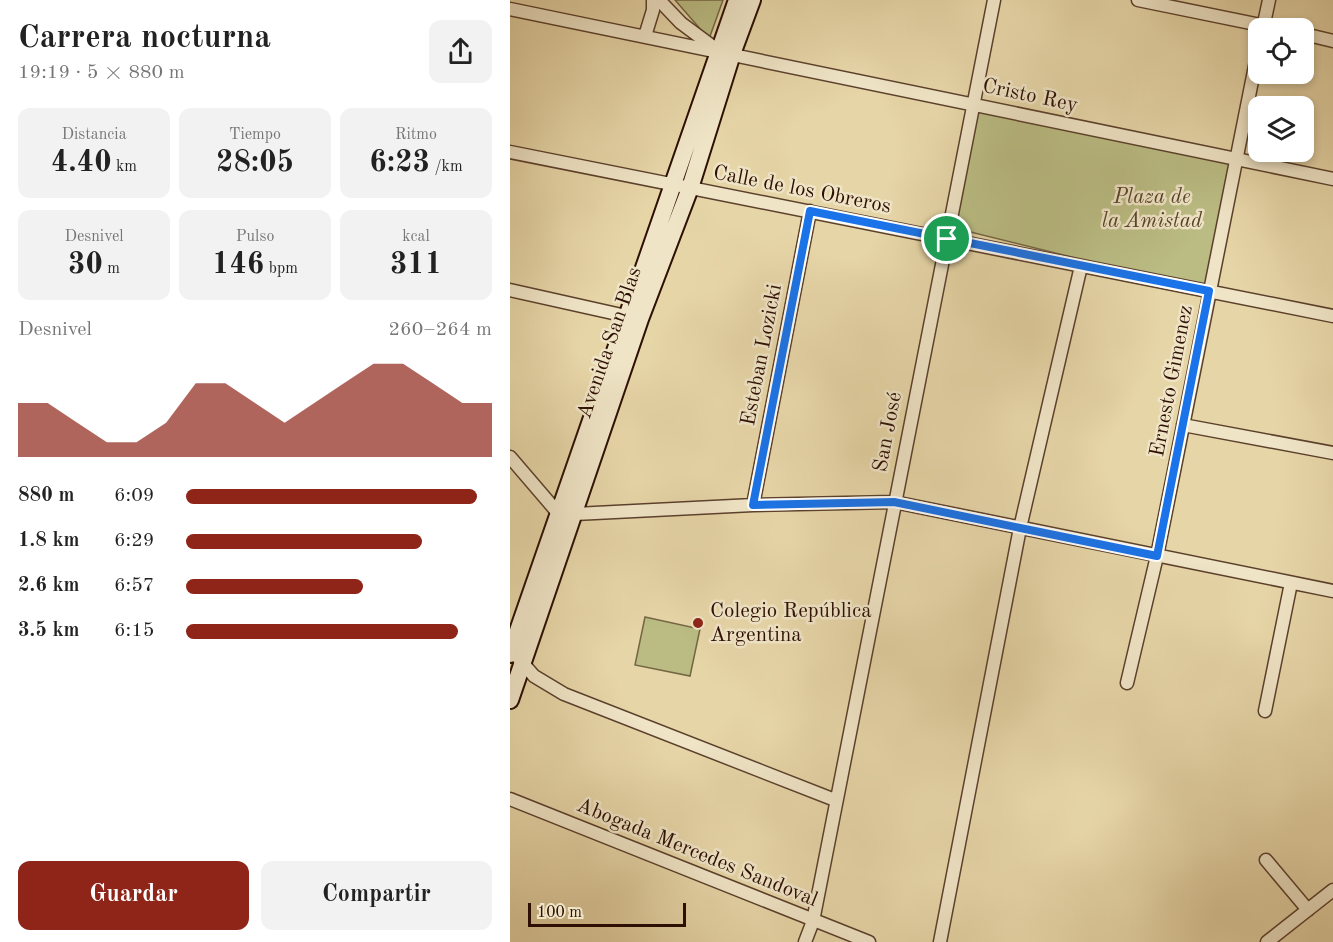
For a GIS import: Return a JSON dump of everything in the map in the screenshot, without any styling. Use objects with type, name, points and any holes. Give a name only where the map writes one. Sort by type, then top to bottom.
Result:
[{"type":"street","points":[[645,36],[653,10],[653,0]]},
{"type":"street","points":[[658,0],[681,23],[726,52]]},
{"type":"street","name":"Avenida San Blas","points":[[511,652],[567,513],[634,318],[683,186],[726,52],[737,0]]},
{"type":"street","name":"Avenida San Blas","points":[[726,52],[752,0]]},
{"type":"street","name":"San José","points":[[805,942],[813,921],[993,0]]},
{"type":"street","points":[[1138,0],[1248,24]]},
{"type":"street","points":[[1268,18],[1269,0]]},
{"type":"street","name":"Cristo Rey","points":[[510,9],[1333,179]]},
{"type":"street","points":[[1314,36],[1333,40]]},
{"type":"street","name":"Ernesto Gimenez","points":[[1127,683],[1157,556],[1252,84]]},
{"type":"street","name":"Calle de los Obreros","points":[[510,152],[1333,316]]},
{"type":"street","name":"Esteban Lozicki","points":[[753,505],[810,211]]},
{"type":"street","points":[[940,942],[1020,528],[1081,266]]},
{"type":"street","points":[[510,290],[634,318]]},
{"type":"street","points":[[1183,425],[1333,453]]},
{"type":"street","points":[[510,458],[567,513],[894,502],[1333,591]]},
{"type":"street","name":"Avenida San Blas","points":[[510,700],[524,665],[567,513]]},
{"type":"street","points":[[1265,711],[1291,583]]},
{"type":"street","points":[[511,652],[548,687],[835,800]]},
{"type":"street","name":"Abogada Mercedes Sandoval","points":[[510,799],[869,942]]},
{"type":"street","points":[[1266,861],[1308,910]]},
{"type":"street","points":[[1268,942],[1333,890]]},
{"type":"green space","points":[[675,0],[723,0],[709,39]]},
{"type":"green space","name":"Plaza de la Amistad","points":[[977,107],[1237,159],[1209,291],[954,228]]},
{"type":"green space","points":[[645,617],[700,629],[690,676],[635,665]]},
{"type":"place","name":"Colegio República Argentina","points":[[698,623]]},
{"type":"route","points":[[810,211],[947,239],[1209,291],[1157,556],[894,502],[753,505],[810,211]]}]
